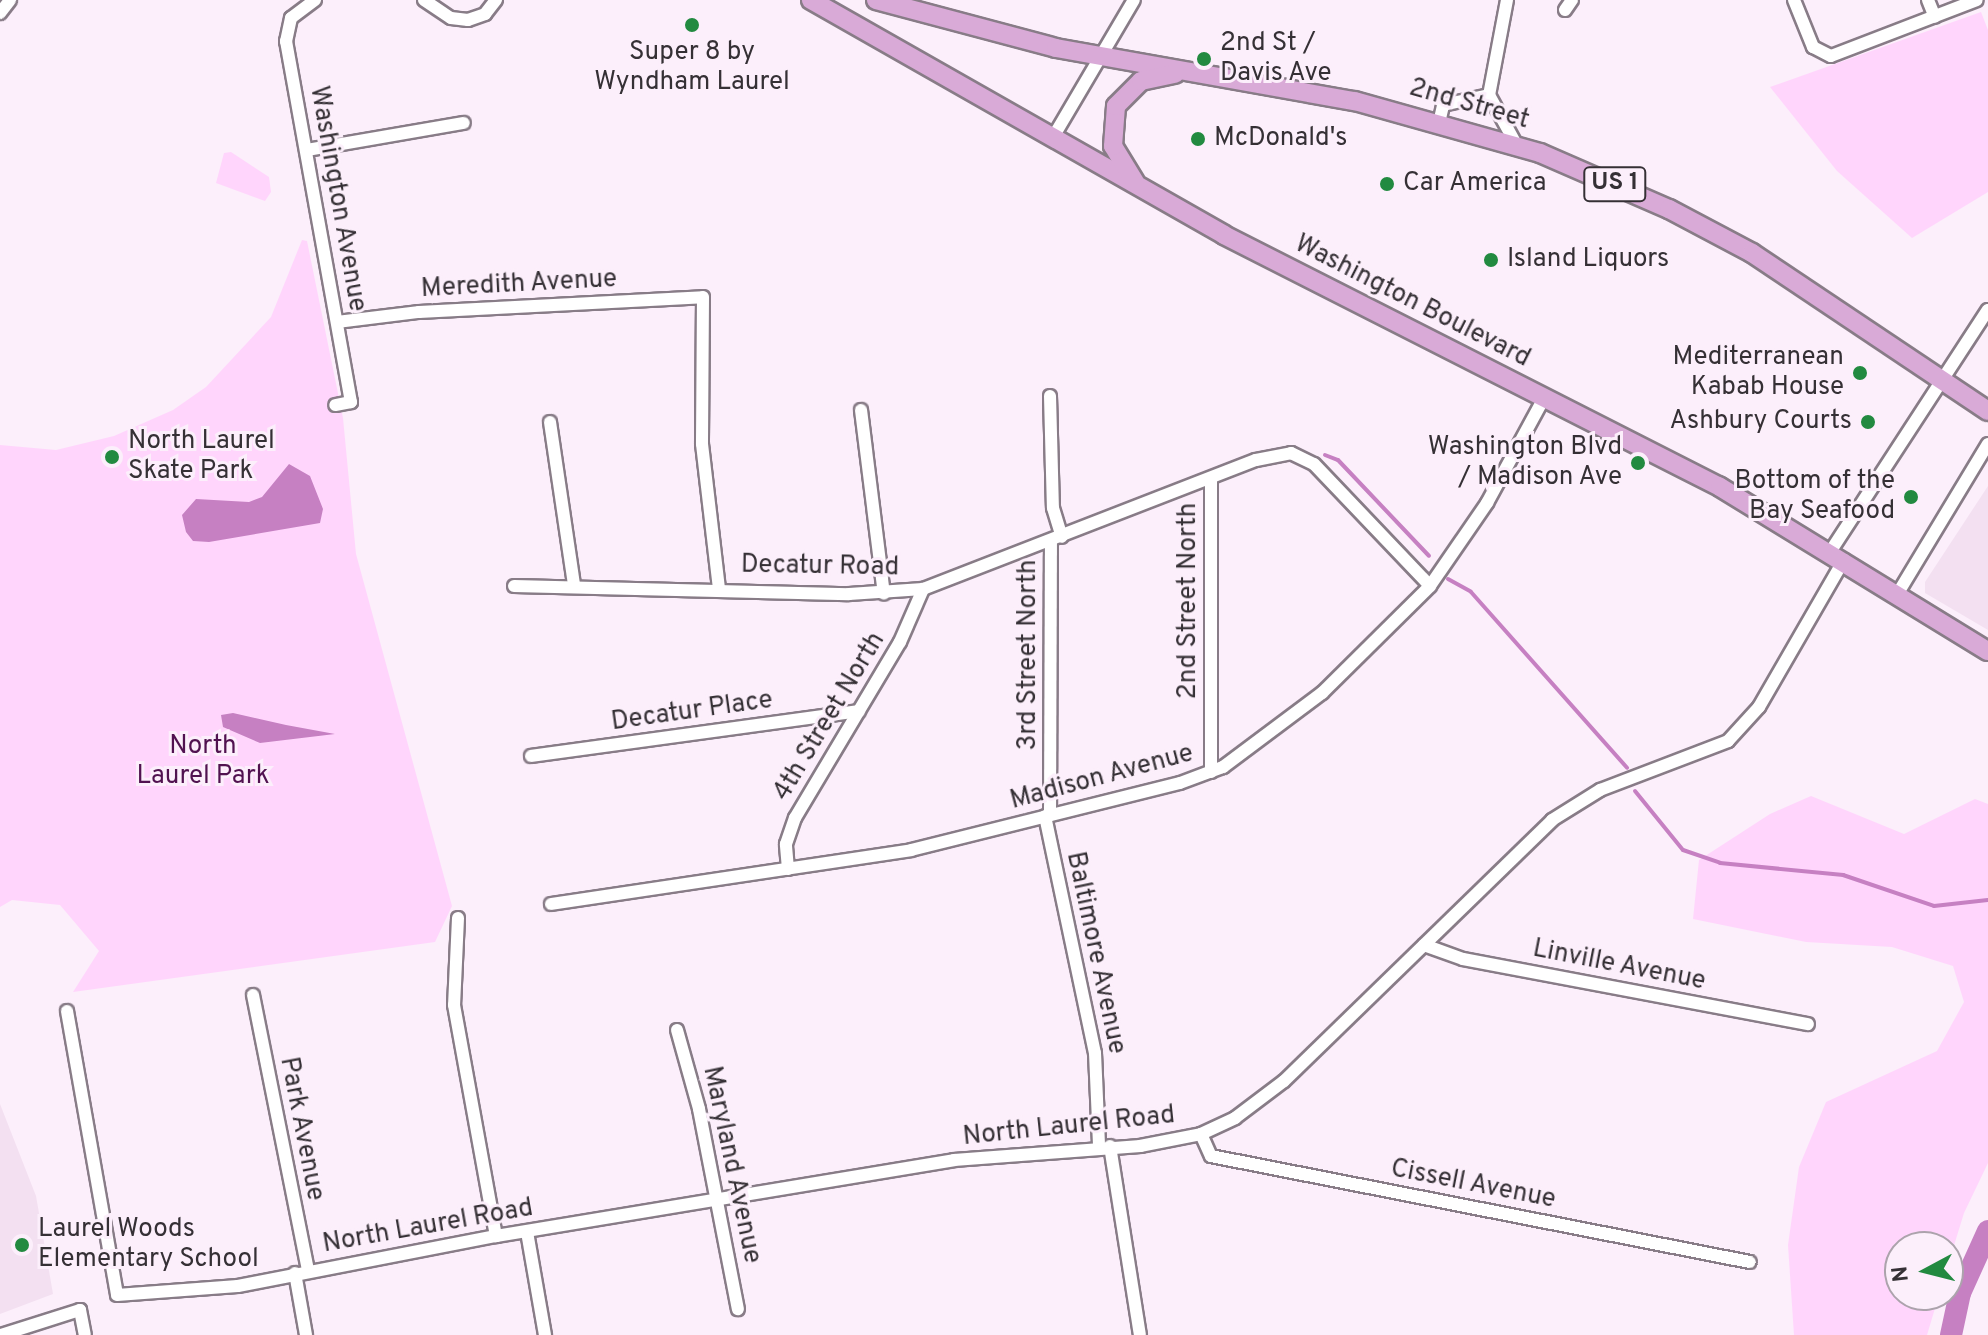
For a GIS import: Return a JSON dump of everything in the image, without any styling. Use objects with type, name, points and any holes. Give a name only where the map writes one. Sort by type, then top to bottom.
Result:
[{"type":"main road","name":"Washington Boulevard","points":[[811,0],[1141,189],[1544,398],[1651,450],[1837,556],[1988,651]]},
{"type":"main road","name":"2nd Street","points":[[876,0],[990,33],[1355,101],[1516,144],[1725,238],[1988,411]]},
{"type":"main road","points":[[1141,189],[1113,146],[1116,106],[1141,81],[1193,72]]},
{"type":"street","points":[[0,13],[10,0]]},
{"type":"street","name":"Washington Avenue","points":[[315,0],[291,18],[286,41],[351,402],[335,405]]},
{"type":"street","points":[[424,0],[451,18],[468,20],[485,14],[496,0]]},
{"type":"street","points":[[1052,139],[1134,0]]},
{"type":"street","points":[[1507,0],[1489,95],[1516,144]]},
{"type":"street","points":[[1794,0],[1813,47],[1831,56],[1977,0]]},
{"type":"street","points":[[1928,0],[1935,17]]},
{"type":"street","points":[[1439,123],[1443,105],[1489,95]]},
{"type":"street","points":[[307,150],[464,123]]},
{"type":"street","name":"Meredith Avenue","points":[[337,322],[419,312],[703,297],[702,444],[719,588]]},
{"type":"street","name":"North Laurel Road","points":[[67,1011],[117,1295],[218,1289],[496,1236],[954,1160],[1201,1134],[1235,1118],[1284,1081],[1531,838],[1574,804],[1600,790],[1715,750],[1742,729],[1837,556],[1988,310]]},
{"type":"street","name":"3rd Street North","points":[[1048,816],[1056,540],[1050,396]]},
{"type":"street","name":"Madison Avenue","points":[[551,904],[898,852],[1211,772],[1234,761],[1322,693],[1430,586],[1487,503],[1544,398]]},
{"type":"street","points":[[861,410],[884,594]]},
{"type":"street","points":[[550,422],[574,585]]},
{"type":"street","points":[[1898,593],[1988,444]]},
{"type":"street","name":"Decatur Road","points":[[514,586],[719,588],[884,594],[923,589],[1211,478],[1291,453],[1314,464],[1430,586]]},
{"type":"street","name":"2nd Street North","points":[[1211,478],[1211,772]]},
{"type":"street","name":"4th Street North","points":[[788,869],[789,831],[900,642],[923,589]]},
{"type":"street","name":"Decatur Place","points":[[531,756],[859,711]]},
{"type":"street","name":"Baltimore Avenue","points":[[1048,816],[1095,1053],[1104,1146],[1140,1335]]},
{"type":"street","points":[[458,918],[454,1005],[496,1236]]},
{"type":"street","name":"Linville Avenue","points":[[1424,945],[1463,959],[1808,1024]]},
{"type":"street","name":"Park Avenue","points":[[253,995],[301,1272],[306,1335]]},
{"type":"street","name":"Maryland Avenue","points":[[677,1030],[718,1200],[738,1309]]},
{"type":"street","name":"Cissell Avenue","points":[[1201,1134],[1211,1156],[1750,1262]]},
{"type":"street","points":[[527,1232],[545,1335]]},
{"type":"street","points":[[1,1335],[80,1310],[85,1335]]},
{"type":"shaded area","points":[[289,464],[310,476],[323,509],[320,523],[209,542],[193,541],[186,532],[182,515],[196,499],[249,502],[262,497]]},
{"type":"shaded area","points":[[1988,486],[1988,630],[1925,593],[1925,582]]},
{"type":"shaded area","points":[[233,713],[335,734],[260,743],[223,727],[221,715]]},
{"type":"shaded area","name":"Laurel Woods Elementary School","points":[[0,1104],[36,1196],[53,1294],[0,1314]]},
{"type":"green space","points":[[1981,12],[1988,30],[1988,192],[1912,238],[1837,171],[1770,87]]},
{"type":"green space","points":[[231,152],[269,177],[271,192],[265,201],[216,183],[224,153]]},
{"type":"green space","name":"North Laurel Park","points":[[302,240],[307,241],[343,418],[356,554],[452,906],[435,942],[73,992],[99,951],[60,905],[12,900],[0,907],[0,445],[56,450],[114,436],[173,410],[206,387],[271,317]]},
{"type":"green space","points":[[1811,796],[1904,834],[1975,799],[1988,804],[1988,1163],[1958,1231],[1884,1231],[1884,1311],[1934,1311],[1927,1335],[1794,1335],[1788,1245],[1799,1167],[1826,1102],[1937,1051],[1964,1002],[1953,966],[1892,947],[1806,942],[1693,919],[1699,860],[1770,814]]},
{"type":"waterway","points":[[1325,455],[1338,460],[1429,556]]},
{"type":"waterway","points":[[1448,579],[1471,592],[1627,768]]},
{"type":"waterway","points":[[1635,791],[1683,850],[1720,863],[1843,875],[1934,906],[1988,900]]},
{"type":"waterway","points":[[1951,1335],[1960,1293],[1988,1231]]},
{"type":"place","name":"Super 8 by Wyndham Laurel","points":[[692,25]]},
{"type":"place","name":"2nd St / Davis Ave","points":[[1204,59]]},
{"type":"place","name":"McDonald's","points":[[1198,139]]},
{"type":"place","name":"Car America","points":[[1387,184]]},
{"type":"place","name":"Island Liquors","points":[[1491,260]]},
{"type":"place","name":"Mediterranean Kabab House","points":[[1860,373]]},
{"type":"place","name":"Ashbury Courts","points":[[1868,422]]},
{"type":"place","name":"North Laurel Skate Park","points":[[112,457]]},
{"type":"place","name":"Washington Blvd / Madison Ave","points":[[1638,463]]},
{"type":"place","name":"Bottom of the Bay Seafood","points":[[1911,497]]},
{"type":"place","name":"Laurel Woods Elementary School","points":[[22,1245]]}]
